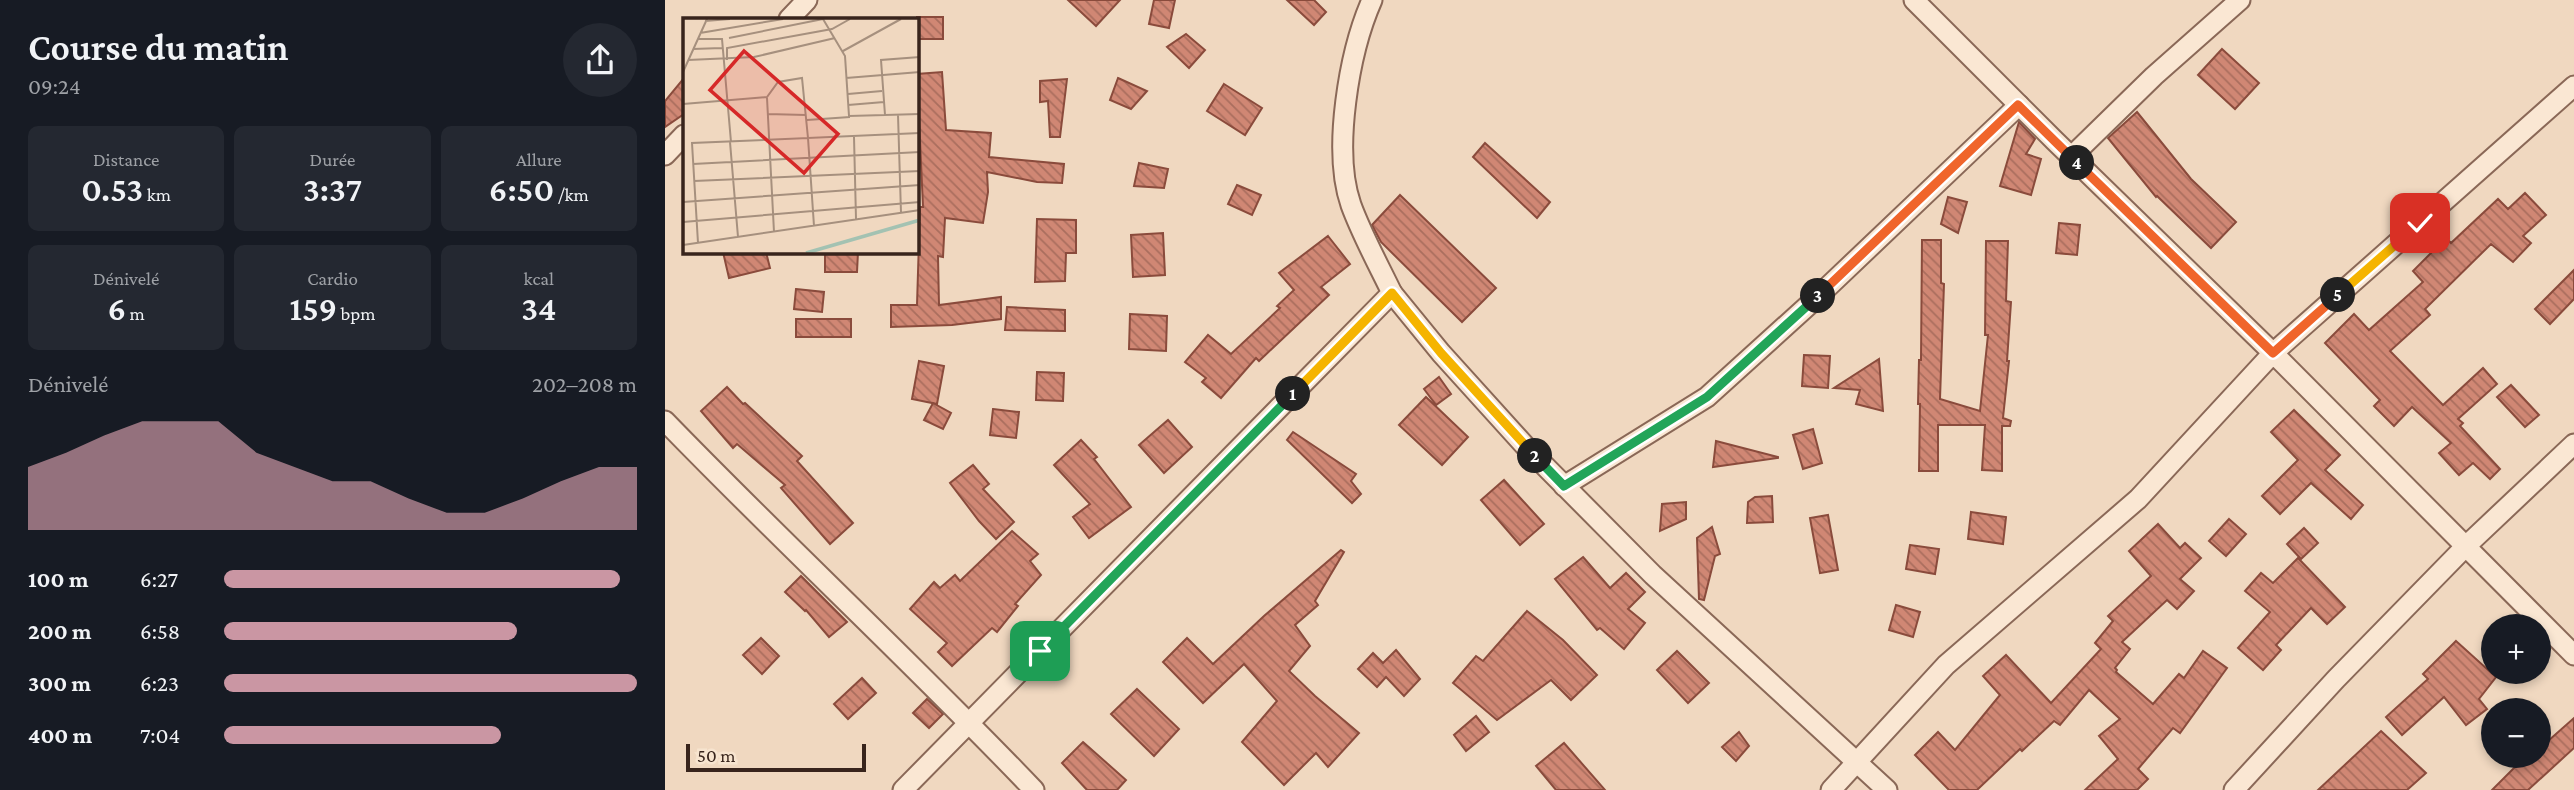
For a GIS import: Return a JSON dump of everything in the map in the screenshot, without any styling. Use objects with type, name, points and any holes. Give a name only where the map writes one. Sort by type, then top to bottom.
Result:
[{"type":"street","points":[[790,18],[807,0]]},
{"type":"street","points":[[1372,0],[1364,19],[1347,95],[1342,158],[1351,205],[1392,293],[1441,353],[1564,486],[1653,575],[1887,790]]},
{"type":"street","points":[[1914,0],[2273,353],[2574,655]]},
{"type":"street","points":[[2071,157],[2154,76],[2240,0]]},
{"type":"street","points":[[1831,790],[1946,665],[2138,499],[2273,353],[2574,86]]},
{"type":"street","points":[[1564,486],[1707,397],[1813,301],[2018,105]]},
{"type":"street","points":[[665,155],[683,136]]},
{"type":"street","points":[[903,790],[1392,293]]},
{"type":"street","points":[[665,421],[733,492],[970,722],[1034,790]]},
{"type":"street","points":[[2234,790],[2336,679],[2465,547],[2574,444]]},
{"type":"building","points":[[1068,0],[1120,0],[1096,26]]},
{"type":"building","points":[[1154,0],[1175,0],[1169,28],[1149,24]]},
{"type":"building","points":[[1287,0],[1314,0],[1326,12],[1314,25]]},
{"type":"building","points":[[943,17],[943,39],[919,39],[917,18]]},
{"type":"building","points":[[1186,34],[1205,50],[1189,68],[1167,47]]},
{"type":"building","points":[[2222,49],[2259,83],[2235,109],[2198,75]]},
{"type":"building","points":[[942,72],[946,130],[991,133],[989,157],[1064,164],[1062,183],[1037,182],[987,172],[988,192],[983,223],[945,218],[943,257],[938,256],[939,305],[1001,297],[1001,319],[952,325],[891,327],[891,305],[917,305],[920,207],[923,207],[919,74]]},
{"type":"building","points":[[1118,78],[1147,91],[1131,109],[1110,100]]},
{"type":"building","points":[[683,79],[683,115],[665,127],[665,101]]},
{"type":"building","points":[[1067,79],[1060,137],[1050,137],[1048,101],[1040,102],[1040,81]]},
{"type":"building","points":[[1224,84],[1262,108],[1245,135],[1207,111]]},
{"type":"building","points":[[2137,112],[2191,179],[2236,222],[2211,248],[2156,197],[2108,138]]},
{"type":"building","points":[[2019,122],[2035,139],[2026,154],[2041,159],[2031,195],[2000,186]]},
{"type":"building","points":[[1485,143],[1550,202],[1537,218],[1473,157]]},
{"type":"building","points":[[1139,163],[1168,169],[1164,188],[1134,186]]},
{"type":"building","points":[[1237,185],[1261,195],[1252,215],[1228,204]]},
{"type":"building","points":[[2525,193],[2546,215],[2523,236],[2531,243],[2513,262],[2491,244],[2425,309],[2430,315],[2390,351],[2443,405],[2483,368],[2497,384],[2458,419],[2463,423],[2460,426],[2500,469],[2490,479],[2473,463],[2459,475],[2439,453],[2451,443],[2412,407],[2394,426],[2374,406],[2380,400],[2325,343],[2354,314],[2369,330],[2423,282],[2413,271],[2446,238],[2451,243],[2498,199],[2508,209]]},
{"type":"building","points":[[1400,195],[1496,288],[1462,322],[1381,242],[1372,225]]},
{"type":"building","points":[[1948,197],[1967,202],[1958,233],[1941,224]]},
{"type":"building","points":[[1037,219],[1076,220],[1076,253],[1066,253],[1065,281],[1035,282]]},
{"type":"building","points":[[2059,223],[2080,225],[2077,255],[2056,253]]},
{"type":"building","points":[[1163,233],[1165,275],[1133,277],[1131,235]]},
{"type":"building","points":[[1328,236],[1350,264],[1321,287],[1329,295],[1259,361],[1256,358],[1221,398],[1202,382],[1206,378],[1185,362],[1208,335],[1231,354],[1280,308],[1277,306],[1294,290],[1279,273]]},
{"type":"building","points":[[1922,240],[1941,240],[1941,283],[1944,284],[1940,399],[1980,411],[1988,335],[1985,335],[1986,241],[2008,241],[2006,301],[2011,302],[2003,418],[2011,421],[2010,426],[2002,426],[2002,471],[1982,470],[1985,425],[1938,425],[1938,471],[1919,471]]},
{"type":"building","points":[[723,254],[766,254],[770,268],[729,278]]},
{"type":"building","points":[[825,254],[858,254],[857,272],[825,272]]},
{"type":"building","points":[[2574,270],[2574,299],[2550,324],[2535,309]]},
{"type":"building","points":[[796,289],[824,292],[822,312],[794,309]]},
{"type":"building","points":[[1007,307],[1065,310],[1065,331],[1005,330]]},
{"type":"building","points":[[1130,314],[1167,316],[1166,351],[1129,349]]},
{"type":"building","points":[[796,319],[851,319],[851,337],[796,337]]},
{"type":"building","points":[[1804,355],[1830,356],[1828,388],[1802,386]]},
{"type":"building","points":[[1879,359],[1883,411],[1856,404],[1860,390],[1834,388]]},
{"type":"building","points":[[919,361],[944,366],[937,404],[912,399]]},
{"type":"building","points":[[1037,372],[1064,373],[1063,401],[1036,400]]},
{"type":"building","points":[[1439,377],[1451,394],[1436,405],[1424,389]]},
{"type":"building","points":[[2511,385],[2539,415],[2525,427],[2497,397]]},
{"type":"building","points":[[727,387],[802,456],[797,461],[853,523],[830,544],[781,488],[785,485],[737,444],[733,448],[701,411]]},
{"type":"building","points":[[1426,397],[1468,437],[1442,465],[1399,425]]},
{"type":"building","points":[[933,403],[951,413],[943,429],[924,420]]},
{"type":"building","points":[[993,409],[1019,412],[1016,438],[990,435]]},
{"type":"building","points":[[2294,410],[2340,455],[2325,470],[2363,505],[2351,519],[2311,483],[2280,514],[2262,496],[2298,460],[2271,432]]},
{"type":"building","points":[[1168,420],[1192,447],[1164,473],[1139,445]]},
{"type":"building","points":[[1813,429],[1822,463],[1803,469],[1793,435]]},
{"type":"building","points":[[1293,432],[1356,474],[1351,481],[1361,494],[1352,503],[1287,440]]},
{"type":"building","points":[[1081,440],[1097,457],[1094,459],[1131,507],[1089,538],[1073,517],[1090,504],[1054,465]]},
{"type":"building","points":[[1716,441],[1778,457],[1778,458],[1713,467]]},
{"type":"building","points":[[973,465],[989,484],[983,489],[1014,522],[996,539],[950,483]]},
{"type":"building","points":[[1504,480],[1544,524],[1520,545],[1481,500]]},
{"type":"building","points":[[1772,496],[1773,522],[1747,523],[1748,502],[1755,497]]},
{"type":"building","points":[[1686,502],[1686,519],[1660,531],[1662,504]]},
{"type":"building","points":[[1971,512],[2006,517],[2003,544],[1968,539]]},
{"type":"building","points":[[1828,515],[1838,570],[1820,573],[1810,518]]},
{"type":"building","points":[[2229,519],[2246,534],[2226,556],[2209,541]]},
{"type":"building","points":[[2158,524],[2180,548],[2185,543],[2201,558],[2180,579],[2194,591],[2177,609],[2167,600],[2122,642],[2130,649],[2115,668],[2116,672],[2153,704],[2179,674],[2184,678],[2203,651],[2227,668],[2180,733],[2173,728],[2138,769],[2148,779],[2137,790],[2085,790],[2118,759],[2099,736],[2120,719],[2089,690],[2060,725],[2054,721],[1977,790],[1949,790],[1915,755],[1938,732],[1955,750],[2000,695],[1983,676],[2006,655],[2051,703],[2101,649],[2095,643],[2113,621],[2108,616],[2151,576],[2129,551]]},
{"type":"building","points":[[1712,527],[1720,554],[1715,556],[1704,600],[1699,599],[1697,538]]},
{"type":"building","points":[[2304,528],[2318,543],[2301,559],[2287,544]]},
{"type":"building","points":[[1012,531],[1038,554],[1030,561],[1041,575],[1015,604],[1018,606],[997,632],[992,628],[952,666],[938,652],[947,643],[910,609],[934,582],[940,588],[955,575],[960,581]]},
{"type":"building","points":[[1910,545],[1939,549],[1935,574],[1906,569]]},
{"type":"building","points":[[1341,550],[1344,552],[1315,601],[1318,605],[1295,625],[1310,646],[1289,671],[1359,733],[1328,767],[1316,753],[1284,785],[1242,742],[1277,701],[1244,664],[1203,703],[1163,662],[1187,638],[1213,664]]},
{"type":"building","points":[[1583,557],[1610,588],[1626,573],[1645,592],[1628,609],[1645,623],[1624,649],[1600,628],[1597,630],[1555,579]]},
{"type":"building","points":[[2298,558],[2345,607],[2327,624],[2311,608],[2276,645],[2281,650],[2263,670],[2238,648],[2270,612],[2245,591],[2261,573],[2273,583]]},
{"type":"building","points":[[801,576],[847,622],[829,637],[806,610],[785,592]]},
{"type":"building","points":[[1896,605],[1920,612],[1913,637],[1889,630]]},
{"type":"building","points":[[1527,611],[1563,640],[1597,675],[1571,700],[1551,680],[1497,720],[1453,683],[1476,656],[1483,661]]},
{"type":"building","points":[[761,638],[779,656],[762,674],[743,655]]},
{"type":"building","points":[[2456,641],[2481,664],[2481,684],[2491,684],[2479,699],[2481,714],[2466,725],[2444,697],[2402,735],[2386,717],[2428,679],[2423,674]]},
{"type":"building","points":[[1396,650],[1420,679],[1404,696],[1386,677],[1377,687],[1358,669],[1373,653],[1383,663]]},
{"type":"building","points":[[1677,651],[1709,683],[1688,703],[1657,670]]},
{"type":"building","points":[[862,678],[876,693],[848,719],[834,704]]},
{"type":"building","points":[[1137,689],[1179,729],[1154,756],[1111,714]]},
{"type":"building","points":[[927,699],[943,714],[929,728],[913,713]]},
{"type":"building","points":[[1476,716],[1489,732],[1466,751],[1454,735]]},
{"type":"building","points":[[2574,718],[2574,748],[2528,790],[2492,790],[2514,768],[2551,768],[2551,738]]},
{"type":"building","points":[[2381,731],[2426,773],[2407,790],[2318,790]]},
{"type":"building","points":[[1739,732],[1749,746],[1736,761],[1722,747]]},
{"type":"building","points":[[1083,742],[1126,780],[1117,790],[1087,790],[1062,763]]},
{"type":"building","points":[[1564,743],[1605,790],[1556,790],[1536,766]]},
{"type":"route","points":[[1040,651],[1392,293],[1441,353],[1564,486],[1707,397],[1813,301],[2018,105],[2273,353],[2420,223]]}]
